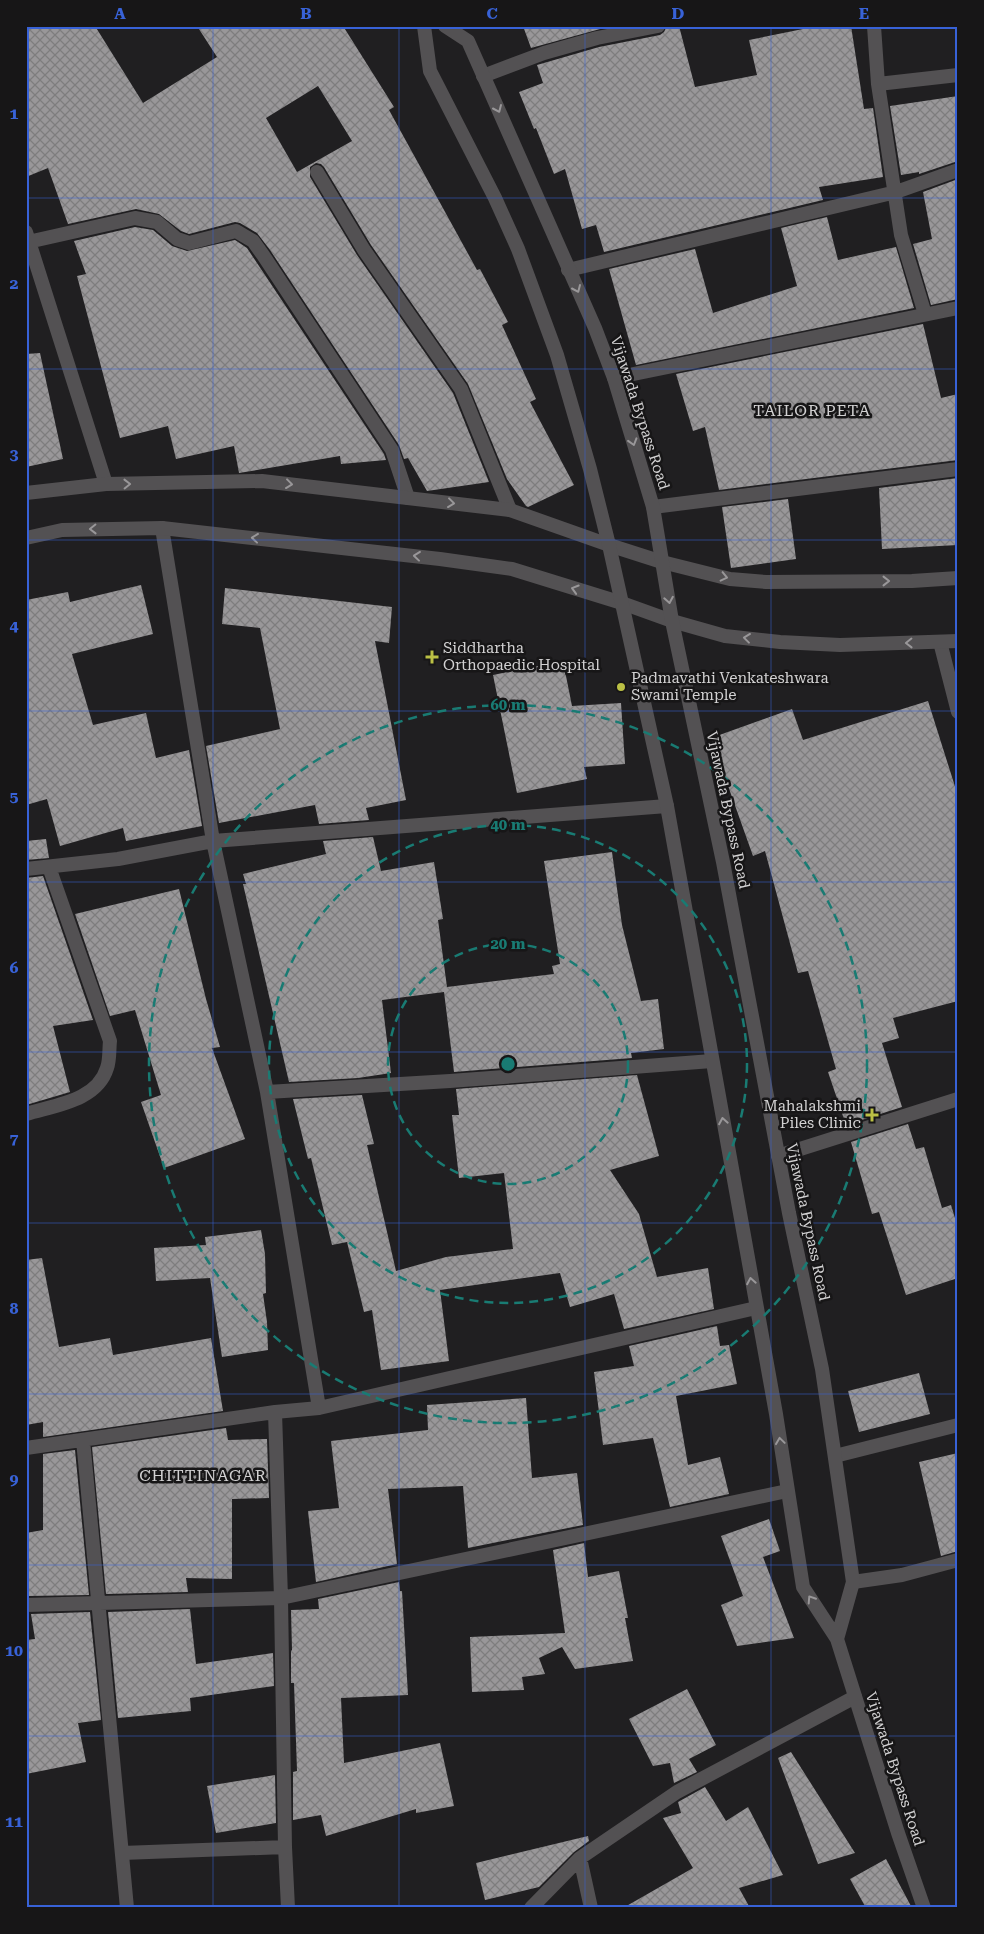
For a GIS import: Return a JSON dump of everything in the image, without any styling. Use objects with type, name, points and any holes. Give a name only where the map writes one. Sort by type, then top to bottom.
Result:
[{"type":"street","name":"Vijawada Bypass Road","points":[[424,26],[430,71],[495,198],[518,249],[557,355],[590,469],[667,806],[776,1414],[803,1587],[838,1640],[898,1833],[924,1908]]},
{"type":"street","name":"Vijawada Bypass Road","points":[[445,26],[468,41],[595,328],[614,378],[653,507],[672,621],[723,862],[778,1156],[822,1369],[853,1582],[838,1640]]},
{"type":"street","points":[[484,76],[544,53],[597,38],[658,26]]},
{"type":"street","points":[[874,26],[878,84],[896,192],[901,235],[925,314]]},
{"type":"street","points":[[878,84],[958,75]]},
{"type":"street","points":[[568,270],[896,192],[958,170]]},
{"type":"street","points":[[317,172],[364,250],[460,389],[510,510]]},
{"type":"street","points":[[106,484],[27,237],[135,218],[157,222],[177,239],[189,243],[236,231],[252,241],[392,450],[408,498]]},
{"type":"street","points":[[614,378],[958,308]]},
{"type":"street","points":[[653,507],[958,469]]},
{"type":"street","points":[[26,493],[106,484],[262,481],[510,510],[609,546],[730,579],[766,582],[912,581],[958,578]]},
{"type":"street","points":[[162,528],[213,841],[267,1092],[319,1408]]},
{"type":"street","points":[[26,538],[62,530],[162,528],[440,559],[512,569],[622,603],[672,621],[725,636],[780,642],[840,645],[958,641]]},
{"type":"street","points":[[940,642],[958,712]]},
{"type":"street","points":[[26,869],[118,859],[213,841],[667,806]]},
{"type":"street","points":[[26,1114],[81,1097],[97,1087],[107,1068],[110,1041],[49,867]]},
{"type":"street","points":[[267,1092],[450,1081],[712,1061]]},
{"type":"street","points":[[778,1156],[958,1099]]},
{"type":"street","points":[[26,1448],[275,1412],[319,1408],[756,1308]]},
{"type":"street","points":[[275,1412],[288,1908]]},
{"type":"street","points":[[835,1456],[958,1424]]},
{"type":"street","points":[[83,1440],[127,1908]]},
{"type":"street","points":[[26,1605],[281,1598],[787,1491]]},
{"type":"street","points":[[853,1582],[902,1575],[958,1560]]},
{"type":"street","points":[[531,1908],[580,1858],[677,1792],[855,1697]]},
{"type":"street","points":[[122,1853],[285,1847]]},
{"type":"street","points":[[580,1858],[591,1908]]},
{"type":"building","points":[[26,26],[95,26],[143,103],[217,57],[197,26],[343,26],[394,107],[389,110],[477,270],[480,269],[508,322],[502,325],[536,399],[530,402],[574,485],[528,507],[526,506],[507,479],[468,384],[371,245],[321,164],[316,163],[310,167],[310,177],[357,255],[453,393],[489,482],[427,491],[408,458],[404,459],[399,445],[257,233],[235,222],[189,234],[181,231],[159,214],[136,209],[68,224],[48,168],[26,177]],"holes":[[[318,86],[352,141],[297,172],[266,118]]]},
{"type":"building","points":[[523,26],[611,26],[531,48]]},
{"type":"building","points":[[667,26],[679,26],[695,87],[757,75],[749,40],[818,26],[851,26],[864,109],[873,108],[883,177],[819,187],[823,200],[604,252],[596,225],[582,229],[565,169],[554,174],[536,128],[534,129],[519,92],[543,83],[537,65],[599,47],[660,35]]},
{"type":"building","points":[[958,96],[958,161],[919,174],[919,172],[901,175],[890,106]]},
{"type":"building","points":[[958,179],[958,299],[931,305],[913,244],[932,239],[923,192]]},
{"type":"building","points":[[827,217],[838,260],[896,247],[914,308],[636,365],[609,269],[695,249],[713,313],[797,286],[781,228]]},
{"type":"building","points":[[135,227],[153,230],[172,246],[187,251],[235,240],[247,248],[384,454],[386,460],[341,464],[340,456],[239,473],[234,446],[176,459],[168,426],[120,438],[77,276],[86,274],[74,241]]},
{"type":"building","points":[[923,324],[941,398],[958,394],[958,460],[719,490],[705,427],[693,431],[676,374]]},
{"type":"building","points":[[40,353],[63,459],[26,467],[26,354]]},
{"type":"building","points":[[958,478],[958,545],[882,549],[879,488]]},
{"type":"building","points":[[788,499],[796,559],[731,568],[722,507]]},
{"type":"building","points":[[141,585],[153,634],[72,654],[93,725],[146,713],[156,758],[189,750],[202,826],[126,841],[123,828],[60,846],[47,799],[26,805],[26,600],[68,592],[70,602]]},
{"type":"building","points":[[225,588],[392,607],[389,643],[375,641],[406,800],[366,808],[369,820],[319,824],[315,805],[219,823],[206,746],[280,729],[260,628],[222,624]]},
{"type":"building","points":[[563,661],[572,706],[621,703],[625,764],[584,767],[587,779],[517,793],[493,675]]},
{"type":"building","points":[[928,701],[958,796],[958,1001],[893,1018],[899,1038],[882,1043],[902,1107],[846,1125],[828,1072],[836,1069],[808,971],[798,973],[765,851],[753,856],[711,738],[792,709],[803,740]]},
{"type":"building","points":[[373,837],[381,871],[434,862],[443,919],[438,920],[447,987],[554,974],[552,966],[560,964],[544,861],[612,852],[622,925],[641,1001],[658,999],[664,1049],[631,1053],[632,1058],[454,1072],[444,992],[382,1000],[391,1073],[358,1078],[289,1082],[243,884],[246,884],[243,874],[326,854],[323,841]]},
{"type":"building","points":[[46,839],[49,858],[26,860],[26,841]]},
{"type":"building","points":[[43,876],[93,1020],[53,1026],[70,1092],[26,1105],[26,878]]},
{"type":"building","points":[[179,889],[220,1047],[212,1048],[245,1139],[164,1168],[141,1102],[161,1095],[135,1010],[110,1016],[75,914]]},
{"type":"building","points":[[637,1075],[659,1156],[610,1170],[639,1214],[657,1277],[708,1268],[714,1309],[624,1329],[614,1294],[570,1307],[560,1273],[440,1290],[449,1361],[381,1370],[372,1310],[364,1312],[347,1242],[332,1245],[311,1158],[308,1159],[293,1099],[362,1095],[374,1144],[367,1145],[396,1271],[446,1257],[513,1249],[504,1173],[459,1178],[452,1115],[459,1115],[456,1089]]},
{"type":"building","points":[[908,1124],[916,1149],[924,1147],[942,1208],[951,1205],[958,1228],[958,1278],[906,1295],[879,1212],[872,1214],[851,1142]]},
{"type":"building","points":[[261,1230],[265,1254],[266,1293],[263,1294],[268,1350],[222,1357],[210,1278],[156,1281],[154,1248],[206,1245],[205,1237]]},
{"type":"building","points":[[42,1258],[59,1347],[110,1338],[113,1355],[211,1338],[223,1411],[43,1437],[43,1422],[26,1425],[26,1260]]},
{"type":"building","points":[[717,1326],[720,1346],[729,1345],[737,1384],[676,1396],[688,1465],[720,1457],[729,1494],[670,1507],[653,1438],[603,1445],[594,1372],[634,1366],[629,1346]]},
{"type":"building","points":[[919,1373],[930,1414],[859,1432],[848,1391]]},
{"type":"building","points":[[526,1398],[532,1478],[577,1473],[583,1525],[468,1548],[463,1486],[388,1489],[397,1564],[316,1582],[308,1511],[339,1508],[331,1441],[428,1430],[427,1405]]},
{"type":"building","points":[[226,1428],[228,1440],[267,1439],[269,1498],[232,1499],[232,1579],[186,1578],[188,1592],[106,1594],[92,1447]]},
{"type":"building","points":[[75,1450],[89,1595],[28,1596],[26,1583],[26,1533],[43,1530],[43,1454]]},
{"type":"building","points":[[958,1453],[958,1551],[941,1556],[919,1462]]},
{"type":"building","points":[[769,1519],[780,1551],[763,1557],[794,1638],[737,1646],[721,1605],[743,1596],[721,1536]]},
{"type":"building","points":[[584,1543],[588,1577],[619,1571],[628,1618],[625,1618],[633,1661],[575,1669],[562,1647],[539,1658],[545,1674],[522,1677],[524,1690],[472,1692],[470,1637],[565,1633],[553,1550]]},
{"type":"building","points":[[399,1582],[400,1591],[402,1591],[408,1695],[341,1698],[344,1763],[440,1743],[454,1806],[416,1813],[416,1809],[326,1836],[321,1815],[293,1820],[293,1772],[297,1771],[294,1683],[291,1683],[291,1610],[319,1609],[318,1599]]},
{"type":"building","points":[[190,1609],[196,1664],[273,1653],[274,1686],[190,1698],[191,1711],[118,1718],[108,1612]]},
{"type":"building","points":[[90,1612],[101,1720],[78,1723],[86,1762],[26,1774],[26,1640],[35,1639],[31,1614]]},
{"type":"building","points":[[687,1689],[716,1745],[689,1759],[697,1772],[674,1783],[670,1763],[653,1766],[629,1719]]},
{"type":"building","points":[[791,1752],[855,1853],[818,1864],[778,1758]]},
{"type":"building","points":[[275,1775],[276,1823],[216,1833],[207,1786]]},
{"type":"building","points":[[705,1787],[726,1821],[748,1807],[783,1875],[739,1888],[750,1908],[623,1908],[693,1868],[663,1818],[681,1813],[678,1802]]},
{"type":"building","points":[[588,1836],[589,1841],[574,1852],[539,1887],[485,1900],[476,1863]]},
{"type":"building","points":[[886,1859],[912,1908],[866,1908],[850,1879]]},
{"type":"place","name":"Siddhartha Orthopaedic Hospital","points":[[432,657]]},
{"type":"place","name":"Padmavathi Venkateshwara Swami Temple","points":[[621,687]]},
{"type":"place","name":"Mahalakshmi Piles Clinic","points":[[872,1115]]},
{"type":"district","name":"TAILOR PETA","points":[[812,410]]},
{"type":"district","name":"CHITTINAGAR","points":[[203,1475]]}]
